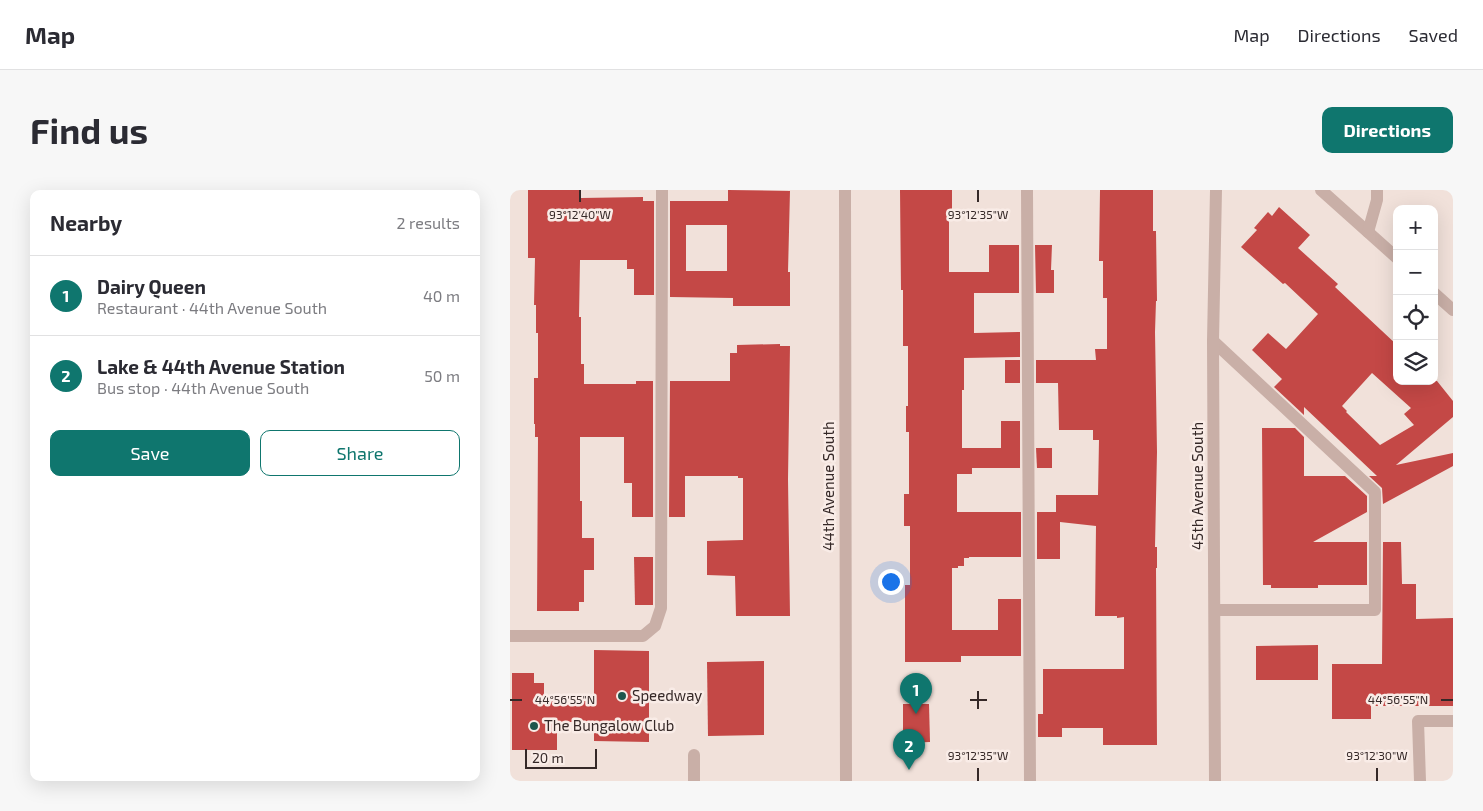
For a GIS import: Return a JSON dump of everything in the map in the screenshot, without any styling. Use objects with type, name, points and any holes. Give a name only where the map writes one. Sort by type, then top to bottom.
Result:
[{"type":"street","points":[[510,636],[643,636],[655,626],[662,608],[662,190]]},
{"type":"street","name":"44th Avenue South","points":[[845,190],[846,781]]},
{"type":"street","points":[[1027,190],[1030,781]]},
{"type":"street","name":"45th Avenue South","points":[[1215,781],[1213,342],[1216,190]]},
{"type":"street","points":[[1321,190],[1393,254]]},
{"type":"street","points":[[1368,232],[1377,200],[1377,190]]},
{"type":"street","points":[[1436,295],[1453,310]]},
{"type":"street","points":[[1213,342],[1375,492],[1375,610],[1215,610]]},
{"type":"street","points":[[1420,781],[1418,721],[1453,721]]},
{"type":"street","points":[[694,755],[694,781]]},
{"type":"building","points":[[528,190],[581,190],[581,198],[643,197],[643,201],[654,201],[654,295],[634,295],[634,269],[627,269],[627,260],[580,260],[579,317],[581,317],[581,364],[584,364],[584,384],[636,384],[636,381],[653,381],[653,517],[632,517],[632,483],[624,483],[624,437],[580,437],[582,538],[594,538],[594,570],[584,570],[584,602],[579,602],[579,611],[537,611],[538,437],[535,437],[534,424],[534,378],[538,378],[538,333],[536,333],[536,305],[534,305],[535,258],[528,258]]},
{"type":"building","points":[[728,190],[790,191],[788,272],[790,272],[790,306],[733,306],[733,298],[670,297],[670,201],[728,201]],"holes":[[[686,225],[727,225],[727,271],[686,271]]]},
{"type":"building","points":[[900,190],[952,190],[952,218],[949,218],[949,272],[989,272],[989,245],[1019,245],[1019,293],[974,293],[974,333],[1020,332],[1020,357],[964,358],[962,448],[1001,448],[1001,421],[1020,421],[1020,468],[972,468],[972,474],[957,474],[957,512],[1021,512],[1021,557],[969,557],[964,558],[964,566],[952,568],[952,630],[998,630],[998,599],[1021,599],[1021,656],[961,656],[961,662],[905,662],[905,585],[910,585],[910,526],[904,526],[904,494],[909,494],[909,432],[906,432],[908,346],[903,346]]},
{"type":"building","points":[[1100,190],[1153,190],[1153,231],[1156,231],[1157,301],[1155,332],[1157,452],[1155,547],[1157,547],[1157,745],[1103,745],[1103,728],[1062,728],[1062,737],[1038,737],[1038,714],[1043,714],[1043,669],[1124,669],[1124,617],[1095,616],[1096,526],[1060,522],[1060,559],[1037,559],[1037,512],[1056,512],[1056,495],[1098,495],[1099,440],[1093,440],[1093,430],[1059,430],[1058,383],[1036,383],[1036,360],[1096,360],[1095,349],[1107,349],[1107,298],[1103,298],[1103,261],[1099,261]]},
{"type":"building","points":[[1279,207],[1310,235],[1298,248],[1338,284],[1335,287],[1393,341],[1393,385],[1438,385],[1438,382],[1453,401],[1453,417],[1396,465],[1453,453],[1453,466],[1383,504],[1382,488],[1369,476],[1377,476],[1304,407],[1304,415],[1274,387],[1282,379],[1252,350],[1268,333],[1286,349],[1318,314],[1285,283],[1283,284],[1241,247],[1257,230],[1254,228],[1268,212],[1272,216]],"holes":[[[1372,373],[1411,408],[1404,414],[1414,425],[1380,445],[1342,406]]]},
{"type":"building","points":[[1035,245],[1052,245],[1051,270],[1054,270],[1054,293],[1036,293]]},
{"type":"building","points":[[780,344],[780,346],[790,346],[788,479],[790,616],[736,616],[735,576],[707,575],[707,541],[743,540],[743,478],[738,478],[738,476],[685,476],[685,517],[669,517],[670,381],[730,381],[730,353],[737,353],[737,345]]},
{"type":"building","points":[[1005,360],[1020,360],[1020,383],[1005,383]]},
{"type":"building","points":[[1262,428],[1295,428],[1304,437],[1304,476],[1345,476],[1367,496],[1367,512],[1313,542],[1367,542],[1367,585],[1318,585],[1318,588],[1271,588],[1271,585],[1263,585]]},
{"type":"building","points":[[1036,448],[1052,448],[1052,468],[1037,468]]},
{"type":"building","points":[[1383,542],[1401,542],[1402,584],[1416,584],[1416,619],[1453,618],[1453,706],[1371,706],[1371,719],[1332,719],[1332,664],[1382,664]]},
{"type":"building","points":[[634,557],[653,557],[653,605],[635,605]]},
{"type":"building","points":[[1318,645],[1318,680],[1256,680],[1256,646]]},
{"type":"building","points":[[594,650],[649,651],[649,742],[594,741],[594,722],[557,722],[557,750],[512,750],[512,673],[534,673],[534,683],[544,683],[544,701],[594,701]]},
{"type":"building","points":[[764,661],[764,735],[708,736],[707,662]]},
{"type":"building","points":[[903,704],[929,704],[930,742],[903,743]]},
{"type":"place","name":"Speedway","points":[[622,696]]},
{"type":"place","name":"Dairy Queen","points":[[916,714]]},
{"type":"place","name":"The Bungalow Club","points":[[534,726]]},
{"type":"place","name":"Lake & 44th Avenue Station","points":[[909,770]]}]
